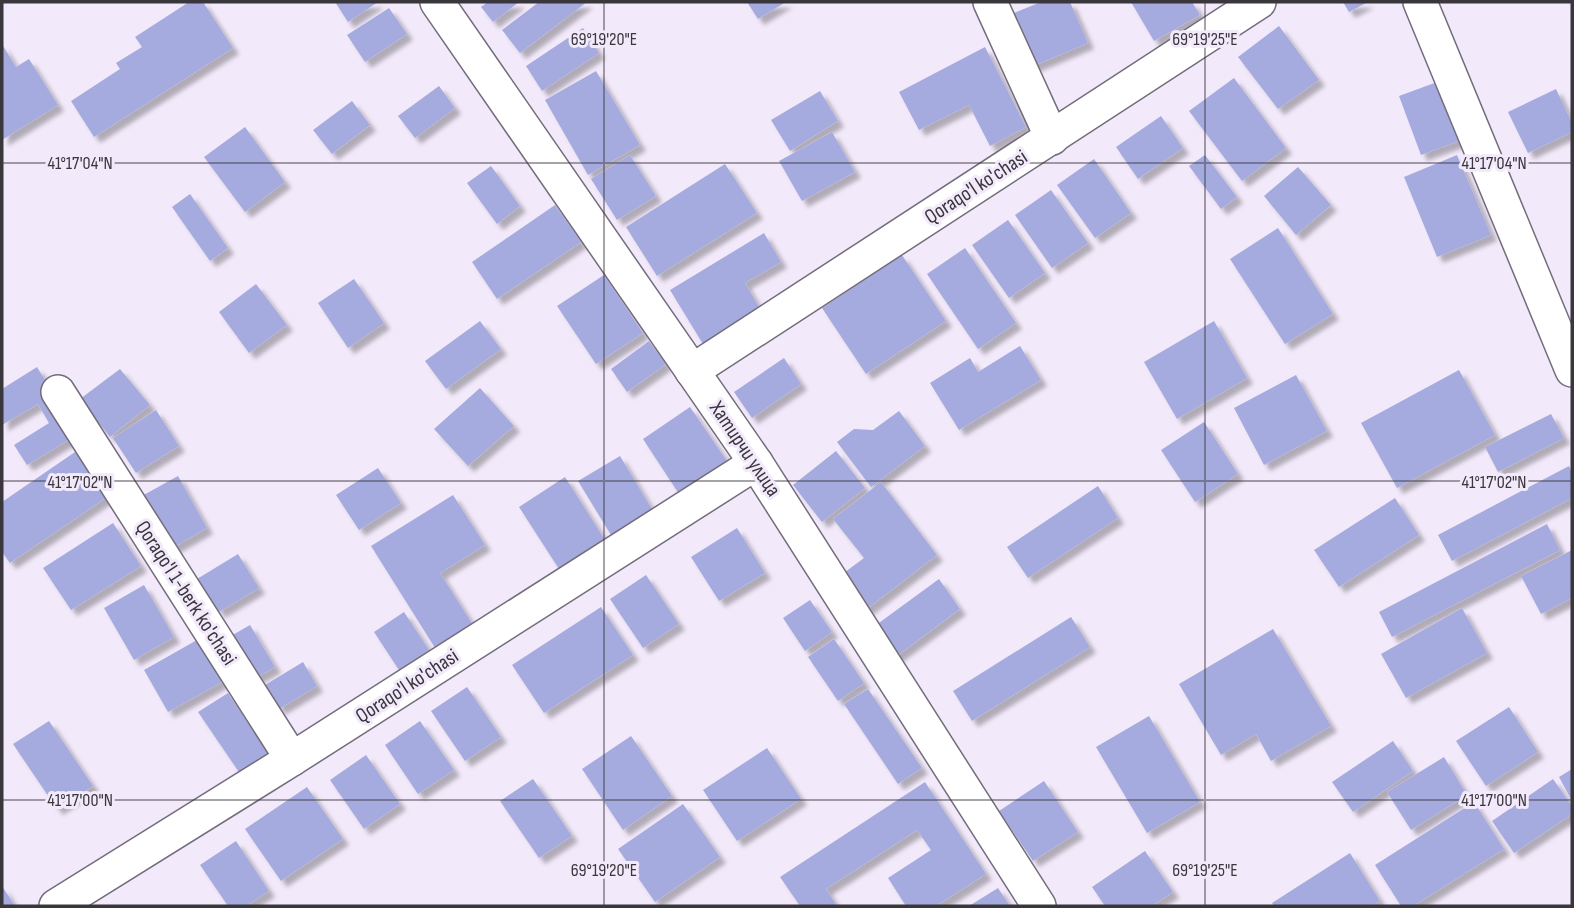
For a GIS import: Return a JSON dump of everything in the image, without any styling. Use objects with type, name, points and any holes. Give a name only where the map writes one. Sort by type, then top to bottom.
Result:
[{"type":"street","name":"Хатирчи улица","points":[[438,2],[756,463],[1039,906]]},
{"type":"street","points":[[990,2],[1052,138]]},
{"type":"street","name":"Qoraqo'l ko'chasi","points":[[692,370],[1259,2]]},
{"type":"street","points":[[1420,2],[1572,370]]},
{"type":"street","name":"Qoraqo'l 1-berk ko'chasi","points":[[58,392],[292,759]]},
{"type":"street","name":"Qoraqo'l ko'chasi","points":[[56,906],[756,463]]},
{"type":"building","points":[[189,2],[203,2],[233,48],[94,137],[71,101],[120,69],[116,63],[142,47],[135,37]]},
{"type":"building","points":[[335,2],[378,2],[348,22]]},
{"type":"building","points":[[488,2],[519,2],[493,22],[481,7]]},
{"type":"building","points":[[539,2],[587,2],[520,53],[502,30]]},
{"type":"building","points":[[747,2],[786,2],[758,19]]},
{"type":"building","points":[[1041,2],[1070,2],[1088,43],[1031,67],[1009,15]]},
{"type":"building","points":[[1131,2],[1192,2],[1200,15],[1154,41]]},
{"type":"building","points":[[1343,2],[1368,2],[1349,12]]},
{"type":"building","points":[[389,8],[407,34],[365,62],[347,35]]},
{"type":"building","points":[[1279,26],[1319,80],[1278,109],[1238,57]]},
{"type":"building","points":[[583,28],[599,53],[542,91],[526,66]]},
{"type":"building","points":[[2,44],[16,67],[29,59],[58,105],[2,140]]},
{"type":"building","points":[[985,47],[1026,127],[990,146],[969,105],[919,130],[899,92]]},
{"type":"building","points":[[596,71],[640,145],[588,175],[545,100]]},
{"type":"building","points":[[1234,78],[1286,148],[1242,181],[1189,111]]},
{"type":"building","points":[[1440,81],[1462,140],[1421,155],[1399,96]]},
{"type":"building","points":[[439,86],[455,108],[415,138],[398,116]]},
{"type":"building","points":[[1556,89],[1572,123],[1572,132],[1528,153],[1508,112]]},
{"type":"building","points":[[820,91],[838,121],[790,151],[771,120]]},
{"type":"building","points":[[352,101],[370,125],[332,154],[313,130]]},
{"type":"building","points":[[1161,116],[1183,148],[1138,179],[1116,147]]},
{"type":"building","points":[[245,127],[285,182],[245,212],[204,157]]},
{"type":"building","points":[[832,132],[855,172],[802,201],[779,161]]},
{"type":"building","points":[[630,155],[656,196],[617,220],[591,179]]},
{"type":"building","points":[[1205,155],[1237,197],[1221,209],[1189,166]]},
{"type":"building","points":[[1457,155],[1491,235],[1437,257],[1404,177]]},
{"type":"building","points":[[1094,159],[1131,213],[1095,238],[1057,185]]},
{"type":"building","points":[[725,164],[757,213],[657,276],[626,227]]},
{"type":"building","points":[[491,166],[520,206],[497,224],[467,183]]},
{"type":"building","points":[[1298,167],[1331,205],[1296,235],[1264,196]]},
{"type":"building","points":[[1051,190],[1088,243],[1052,268],[1015,215]]},
{"type":"building","points":[[190,194],[228,248],[210,261],[172,207]]},
{"type":"building","points":[[555,205],[581,242],[497,299],[472,262]]},
{"type":"building","points":[[1008,220],[1045,273],[1009,298],[972,245]]},
{"type":"building","points":[[1278,228],[1333,314],[1285,344],[1230,259]]},
{"type":"building","points":[[764,233],[781,262],[745,283],[760,309],[703,344],[670,290]]},
{"type":"building","points":[[965,248],[1016,323],[978,349],[927,274]]},
{"type":"building","points":[[902,255],[946,321],[866,374],[822,308]]},
{"type":"building","points":[[604,275],[643,333],[596,364],[557,306]]},
{"type":"building","points":[[354,279],[384,323],[348,348],[318,303]]},
{"type":"building","points":[[256,284],[287,325],[249,353],[219,312]]},
{"type":"building","points":[[480,321],[501,349],[446,389],[425,361]]},
{"type":"building","points":[[1214,321],[1247,378],[1177,419],[1144,362]]},
{"type":"building","points":[[649,341],[666,364],[627,392],[611,369]]},
{"type":"building","points":[[1020,346],[1041,380],[959,430],[930,383],[970,358],[978,372]]},
{"type":"building","points":[[784,358],[801,384],[752,418],[734,392]]},
{"type":"building","points":[[37,367],[78,434],[27,465],[14,445],[49,423],[38,404],[2,425],[2,389]]},
{"type":"building","points":[[120,369],[150,405],[110,437],[80,399]]},
{"type":"building","points":[[1459,370],[1495,435],[1397,488],[1361,423]]},
{"type":"building","points":[[1296,375],[1327,431],[1264,465],[1234,408]]},
{"type":"building","points":[[480,388],[514,426],[468,466],[434,429]]},
{"type":"building","points":[[690,407],[729,464],[681,497],[643,439]]},
{"type":"building","points":[[156,410],[179,446],[136,473],[113,438]]},
{"type":"building","points":[[899,411],[925,446],[871,487],[837,442],[854,429],[873,430]]},
{"type":"building","points":[[1551,414],[1564,438],[1498,472],[1485,447]]},
{"type":"building","points":[[1204,422],[1238,474],[1195,502],[1161,450]]},
{"type":"building","points":[[836,451],[865,488],[822,522],[793,485]]},
{"type":"building","points":[[75,452],[107,497],[10,563],[2,552],[2,502]]},
{"type":"building","points":[[620,456],[653,511],[611,535],[578,481]]},
{"type":"building","points":[[1569,466],[1572,473],[1572,498],[1452,561],[1438,535]]},
{"type":"building","points":[[378,468],[401,503],[359,530],[336,495]]},
{"type":"building","points":[[178,476],[207,528],[169,550],[140,497]]},
{"type":"building","points":[[565,477],[605,540],[559,569],[519,507]]},
{"type":"building","points":[[881,482],[937,555],[863,612],[837,578],[864,558],[833,519]]},
{"type":"building","points":[[1098,486],[1118,518],[1028,578],[1007,547]]},
{"type":"building","points":[[453,495],[485,545],[440,573],[475,628],[437,651],[371,546]]},
{"type":"building","points":[[1395,498],[1419,535],[1339,587],[1314,550]]},
{"type":"building","points":[[113,523],[141,566],[71,610],[43,568]]},
{"type":"building","points":[[1547,524],[1560,550],[1392,637],[1379,612]]},
{"type":"building","points":[[737,528],[765,573],[719,601],[691,557]]},
{"type":"building","points":[[1572,550],[1572,598],[1541,614],[1521,576]]},
{"type":"building","points":[[238,554],[259,588],[219,612],[197,579]]},
{"type":"building","points":[[646,575],[679,624],[643,648],[610,599]]},
{"type":"building","points":[[939,579],[960,609],[894,658],[872,628]]},
{"type":"building","points":[[144,585],[174,637],[134,660],[104,608]]},
{"type":"building","points":[[810,600],[832,632],[805,651],[783,618]]},
{"type":"building","points":[[601,607],[633,655],[544,713],[512,665]]},
{"type":"building","points":[[1462,608],[1487,653],[1406,698],[1381,654]]},
{"type":"building","points":[[404,612],[429,650],[399,670],[374,632]]},
{"type":"building","points":[[1071,617],[1090,647],[972,721],[953,691]]},
{"type":"building","points":[[250,625],[275,667],[249,682],[224,640]]},
{"type":"building","points":[[1273,629],[1331,726],[1271,761],[1256,734],[1221,755],[1179,684]]},
{"type":"building","points":[[834,639],[864,683],[838,701],[808,657]]},
{"type":"building","points":[[197,640],[222,682],[168,712],[144,670]]},
{"type":"building","points":[[303,662],[317,686],[279,709],[265,685]]},
{"type":"building","points":[[467,687],[501,737],[465,761],[431,711]]},
{"type":"building","points":[[868,689],[922,768],[898,784],[844,704]]},
{"type":"building","points":[[228,693],[272,759],[243,778],[198,712]]},
{"type":"building","points":[[1509,707],[1538,752],[1486,786],[1456,741]]},
{"type":"building","points":[[1149,716],[1200,802],[1147,833],[1096,747]]},
{"type":"building","points":[[49,721],[93,786],[57,809],[13,744]]},
{"type":"building","points":[[420,721],[454,770],[418,794],[385,745]]},
{"type":"building","points":[[631,736],[672,796],[623,830],[582,769]]},
{"type":"building","points":[[1393,741],[1413,771],[1353,812],[1332,782]]},
{"type":"building","points":[[767,748],[801,799],[737,841],[703,790]]},
{"type":"building","points":[[366,755],[400,804],[364,829],[330,780]]},
{"type":"building","points":[[1444,757],[1467,795],[1411,830],[1387,792]]},
{"type":"building","points":[[1572,769],[1572,801],[1559,777]]},
{"type":"building","points":[[533,779],[572,836],[539,858],[500,801]]},
{"type":"building","points":[[1553,779],[1572,806],[1572,814],[1514,853],[1492,821]]},
{"type":"building","points":[[1044,781],[1078,832],[1033,861],[999,811]]},
{"type":"building","points":[[925,782],[986,874],[936,906],[906,906],[888,878],[931,850],[917,830],[826,889],[837,906],[800,906],[780,877]]},
{"type":"building","points":[[307,787],[343,839],[281,881],[245,829]]},
{"type":"building","points":[[1474,802],[1504,849],[1413,906],[1401,906],[1375,865]]},
{"type":"building","points":[[683,804],[720,857],[655,902],[618,849]]},
{"type":"building","points":[[236,841],[269,891],[246,906],[228,906],[200,865]]},
{"type":"building","points":[[1145,851],[1173,892],[1152,906],[1105,906],[1092,887]]},
{"type":"building","points":[[1350,853],[1380,901],[1372,906],[1274,906],[1272,903]]},
{"type":"building","points":[[2,886],[15,906],[2,906]]},
{"type":"building","points":[[998,888],[1010,906],[969,906]]}]
